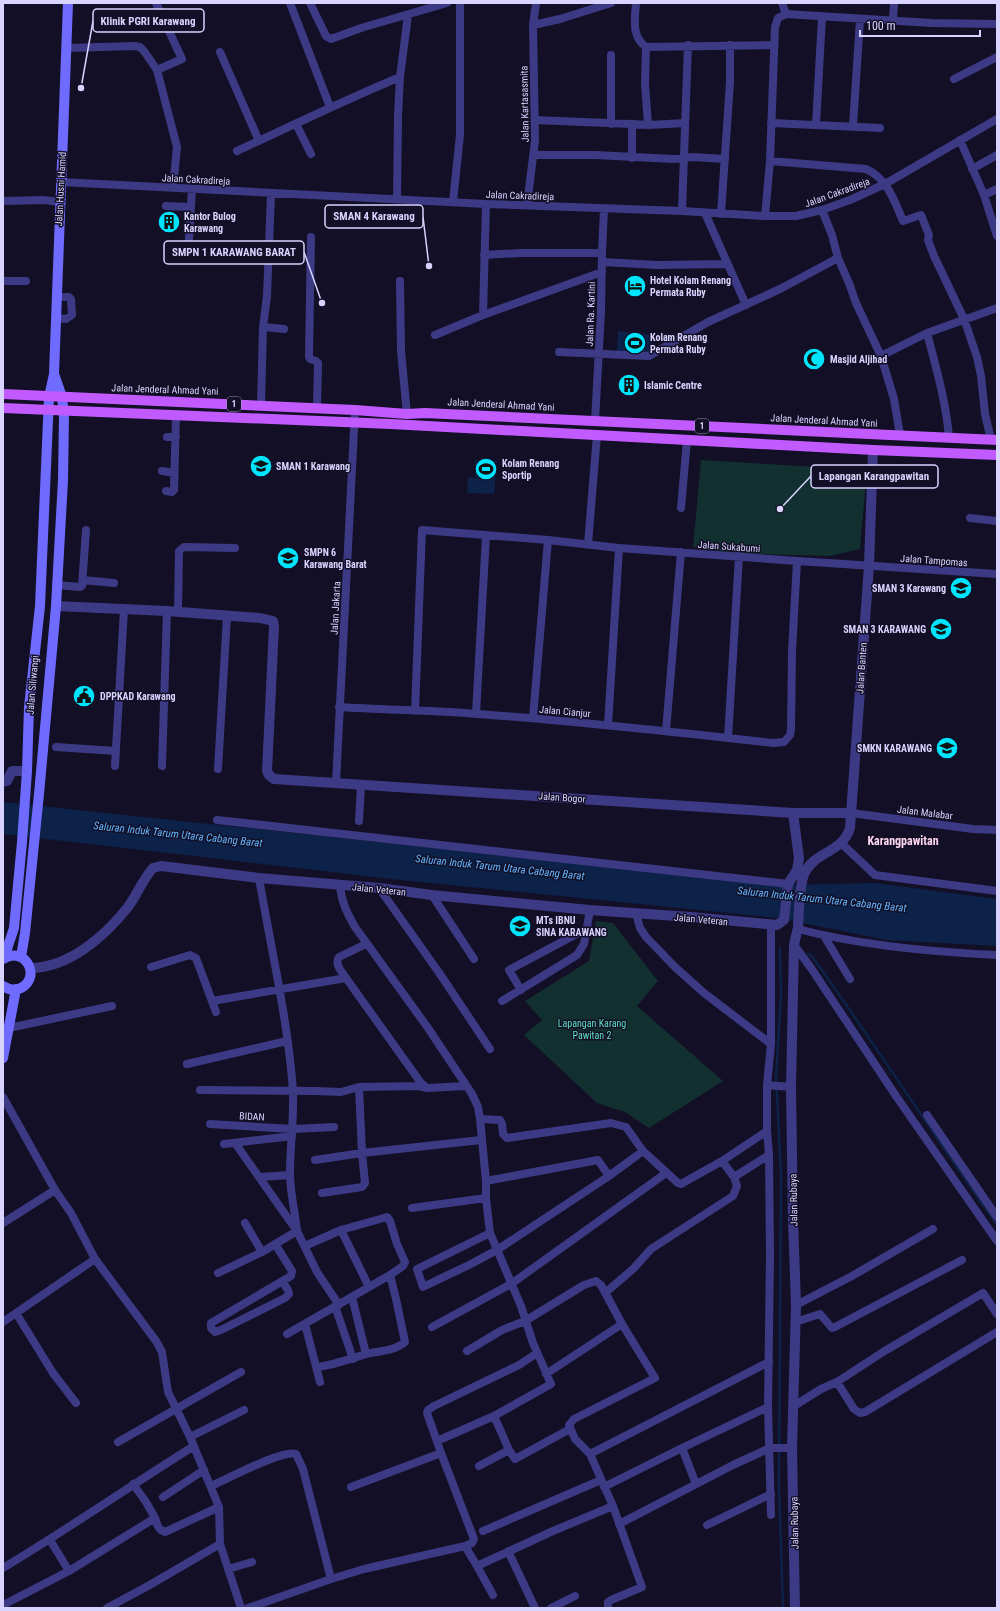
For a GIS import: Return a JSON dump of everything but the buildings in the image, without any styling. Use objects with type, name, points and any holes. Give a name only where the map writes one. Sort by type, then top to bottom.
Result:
[{"type":"main road","name":"Jalan Husni Hamid","points":[[49,410],[49,397],[54,374],[68,3]]},
{"type":"main road","name":"Jalan Husni Hamid","points":[[54,374],[62,397],[63,410]]},
{"type":"main road","name":"Jalan Jenderal Ahmad Yani","points":[[3,394],[261,405],[407,414],[425,413],[994,440]]},
{"type":"main road","name":"1","points":[[3,408],[355,423],[997,455]]},
{"type":"main road","name":"Jalan Siliwangi","points":[[3,958],[14,928],[22,842],[26,794],[29,707],[40,606],[49,410]]},
{"type":"main road","name":"Jalan Siliwangi","points":[[21,957],[25,933],[39,794],[56,606],[63,480],[63,410]]},
{"type":"main road","points":[[44,513],[61,512]]},
{"type":"main road","points":[[29,707],[46,709]]},
{"type":"main road","points":[[3,958],[14,955],[21,957],[26,961],[30,968],[28,982],[23,987],[9,989],[3,986]]},
{"type":"main road","points":[[3,1058],[16,989]]},
{"type":"street","points":[[156,3],[182,59],[157,70]]},
{"type":"street","points":[[290,3],[330,107]]},
{"type":"street","points":[[310,3],[326,36],[331,39],[361,28],[447,3]]},
{"type":"street","points":[[453,202],[460,135],[460,3]]},
{"type":"street","name":"Jalan Kartasasmita","points":[[527,205],[535,155],[534,25],[536,3]]},
{"type":"street","points":[[534,25],[560,19],[611,3]]},
{"type":"street","points":[[636,3],[635,33],[640,43],[646,47],[688,45],[774,45]]},
{"type":"street","points":[[782,3],[786,14]]},
{"type":"street","points":[[893,20],[894,3]]},
{"type":"street","points":[[765,216],[770,161],[770,123],[774,45],[776,21],[781,15],[786,14],[932,23],[997,24]]},
{"type":"street","points":[[396,200],[400,77],[408,15]]},
{"type":"street","points":[[816,125],[822,17]]},
{"type":"street","points":[[853,126],[860,19]]},
{"type":"street","points":[[682,211],[688,45]]},
{"type":"street","points":[[66,48],[135,46],[140,48],[149,57],[157,70],[176,147],[174,188]]},
{"type":"street","points":[[721,214],[730,82],[730,46]]},
{"type":"street","points":[[646,47],[645,83],[648,125]]},
{"type":"street","points":[[220,52],[259,141]]},
{"type":"street","points":[[611,55],[611,124]]},
{"type":"street","points":[[954,79],[997,57]]},
{"type":"street","points":[[237,151],[330,107],[400,77]]},
{"type":"street","name":"Jalan Cakradireja","points":[[61,182],[396,200],[682,211],[765,216],[796,216],[822,210],[850,200],[885,184],[910,171],[997,119]]},
{"type":"street","points":[[535,120],[648,125],[685,123]]},
{"type":"street","points":[[770,123],[880,128]]},
{"type":"street","points":[[296,124],[311,154]]},
{"type":"street","points":[[632,124],[632,158]]},
{"type":"street","points":[[960,140],[996,225],[997,236]]},
{"type":"street","points":[[535,155],[595,155],[632,158],[693,157],[725,159]]},
{"type":"street","points":[[972,169],[997,155]]},
{"type":"street","points":[[770,161],[866,169],[872,171],[885,184],[903,221],[919,216],[922,217],[934,256],[964,319],[981,376],[985,414],[994,440]]},
{"type":"street","points":[[189,240],[192,189]]},
{"type":"street","points":[[984,195],[997,189]]},
{"type":"street","points":[[261,405],[263,327],[267,296],[270,194]]},
{"type":"street","points":[[3,201],[43,200],[61,202]]},
{"type":"street","points":[[483,315],[486,204]]},
{"type":"street","points":[[166,206],[191,207]]},
{"type":"street","name":"Jalan Ra. Kartini","points":[[595,421],[598,354],[602,312],[604,209]]},
{"type":"street","points":[[822,210],[832,235],[838,258],[856,303],[881,356],[894,399],[900,435]]},
{"type":"street","points":[[705,213],[746,305]]},
{"type":"street","points":[[311,237],[309,357],[318,363],[317,408]]},
{"type":"street","points":[[484,255],[521,253],[602,253]]},
{"type":"street","points":[[559,352],[649,356],[708,322],[746,305],[838,258]]},
{"type":"street","points":[[602,262],[657,265],[727,264]]},
{"type":"street","points":[[435,335],[483,315],[602,272]]},
{"type":"street","points":[[3,280],[26,281]]},
{"type":"street","points":[[400,281],[401,351],[407,414]]},
{"type":"street","points":[[56,318],[66,319],[72,315],[71,299],[70,297],[64,297]]},
{"type":"street","points":[[881,356],[927,333],[997,308]]},
{"type":"street","points":[[263,327],[284,329]]},
{"type":"street","points":[[927,333],[940,385],[949,437]]},
{"type":"street","name":"Jalan Jakarta","points":[[336,783],[355,410]]},
{"type":"street","points":[[166,491],[172,492],[174,490],[176,415]]},
{"type":"street","points":[[588,544],[597,435]]},
{"type":"street","points":[[167,437],[176,438]]},
{"type":"street","points":[[681,508],[687,440]]},
{"type":"street","name":"Jalan Banten","points":[[851,813],[869,566],[873,450]]},
{"type":"street","points":[[162,471],[174,473]]},
{"type":"street","points":[[970,518],[997,521]]},
{"type":"street","points":[[56,585],[80,588],[82,586],[86,530]]},
{"type":"street","name":"Jalan Sukabumi","points":[[415,711],[422,530],[548,540],[619,548],[869,566]]},
{"type":"street","points":[[476,713],[486,536]]},
{"type":"street","points":[[534,718],[548,540]]},
{"type":"street","points":[[178,612],[179,551],[184,547],[235,548]]},
{"type":"street","points":[[608,724],[619,548]]},
{"type":"street","points":[[666,731],[680,552]]},
{"type":"street","points":[[728,738],[738,556]]},
{"type":"street","name":"Jalan Cianjur","points":[[339,706],[476,713],[565,722],[608,724],[773,743],[784,742],[787,740],[791,730],[792,651],[797,562]]},
{"type":"street","name":"Jalan Tampomas","points":[[869,566],[997,574]]},
{"type":"street","points":[[83,580],[114,582]]},
{"type":"street","points":[[56,606],[167,611],[227,616],[218,769]]},
{"type":"street","points":[[115,766],[124,609]]},
{"type":"street","points":[[162,766],[167,611]]},
{"type":"street","name":"Jalan Bogor","points":[[227,616],[264,618],[273,621],[267,771],[274,779],[793,813],[851,813]]},
{"type":"street","points":[[56,747],[116,751]]},
{"type":"street","points":[[3,782],[7,781],[12,771],[27,771]]},
{"type":"street","points":[[359,820],[361,785]]},
{"type":"street","points":[[771,1515],[772,1448],[768,1407],[769,1155],[767,1132],[771,1044],[770,926],[776,925],[784,920],[788,884],[797,870],[799,858],[793,813]]},
{"type":"street","name":"Jalan Malabar","points":[[851,813],[973,829],[997,830]]},
{"type":"street","name":"Jalan Rubaya","points":[[795,1608],[789,1448],[794,1406],[796,1305],[788,1087],[794,945],[798,926],[802,883],[805,871],[812,862],[841,843],[848,836],[851,813]]},
{"type":"street","points":[[216,820],[788,884]]},
{"type":"street","points":[[841,843],[875,875],[997,891]]},
{"type":"street","name":"Jalan Veteran","points":[[30,968],[47,966],[74,955],[93,943],[129,906],[150,870],[161,866],[259,878],[379,888],[432,895],[590,910],[691,917],[770,926]]},
{"type":"street","points":[[259,878],[279,990],[293,1091],[290,1175],[298,1230]]},
{"type":"street","points":[[340,885],[345,910],[366,944],[428,1028],[472,1094],[478,1107],[490,1233],[521,1306],[537,1353],[551,1384],[494,1416],[437,1441]]},
{"type":"street","points":[[379,888],[440,974],[490,1049]]},
{"type":"street","points":[[432,895],[474,959]]},
{"type":"street","points":[[502,1001],[577,955],[584,944],[590,910]]},
{"type":"street","points":[[636,913],[640,928],[646,937],[675,968],[704,993],[771,1044]]},
{"type":"street","points":[[798,926],[824,936],[915,949],[997,955]]},
{"type":"street","points":[[521,990],[509,970],[588,928]]},
{"type":"street","points":[[824,936],[850,979]]},
{"type":"street","points":[[366,944],[339,957],[337,959],[337,963],[346,978],[421,1083],[427,1088]]},
{"type":"street","points":[[794,945],[811,968],[896,1096],[997,1241]]},
{"type":"street","points":[[151,966],[190,955],[196,958],[216,1012]]},
{"type":"street","points":[[212,1001],[346,978]]},
{"type":"street","points":[[9,1028],[112,1006]]},
{"type":"street","points":[[187,1064],[287,1041]]},
{"type":"street","points":[[200,1090],[341,1092],[359,1087],[419,1086],[427,1088],[466,1086]]},
{"type":"street","points":[[769,1086],[788,1087]]},
{"type":"street","points":[[322,1193],[364,1186],[359,1087]]},
{"type":"street","points":[[3,1097],[55,1190],[71,1213],[95,1259],[156,1341],[162,1352],[168,1392],[190,1436],[219,1507],[220,1544],[241,1608]]},
{"type":"street","points":[[927,1115],[997,1217]]},
{"type":"street","points":[[480,1119],[500,1120],[503,1134],[507,1138],[611,1123],[618,1124],[626,1128],[643,1151],[666,1173],[681,1184],[722,1161],[767,1132]]},
{"type":"street","name":"BIDAN","points":[[210,1124],[292,1132]]},
{"type":"street","points":[[224,1144],[292,1132],[334,1127]]},
{"type":"street","points":[[315,1160],[362,1153],[482,1140]]},
{"type":"street","points":[[235,1143],[298,1230],[317,1272],[337,1305],[353,1359]]},
{"type":"street","points":[[490,1233],[417,1269],[423,1288],[497,1250],[609,1176],[643,1151]]},
{"type":"street","points":[[734,1177],[769,1155]]},
{"type":"street","points":[[486,1181],[598,1160],[609,1176]]},
{"type":"street","points":[[604,1293],[633,1269],[651,1249],[733,1196],[737,1186],[734,1177],[722,1161]]},
{"type":"street","points":[[432,1326],[511,1284],[666,1173]]},
{"type":"street","points":[[259,1177],[290,1175]]},
{"type":"street","points":[[3,1223],[55,1190]]},
{"type":"street","points":[[412,1208],[486,1198]]},
{"type":"street","points":[[287,1334],[390,1276],[404,1266],[405,1262],[396,1244],[387,1217],[341,1230],[305,1246]]},
{"type":"street","points":[[245,1223],[262,1252]]},
{"type":"street","points":[[796,1305],[852,1276],[933,1229]]},
{"type":"street","points":[[218,1273],[262,1252],[298,1230]]},
{"type":"street","points":[[341,1230],[369,1287]]},
{"type":"street","points":[[275,1244],[292,1271],[290,1276],[211,1323],[211,1328],[215,1332],[221,1330],[285,1298],[289,1292],[282,1281]]},
{"type":"street","points":[[3,1322],[95,1259]]},
{"type":"street","points":[[795,1322],[820,1314],[829,1326],[832,1328],[835,1327],[962,1260]]},
{"type":"street","points":[[317,1367],[326,1366],[366,1354],[397,1347],[405,1342],[390,1276]]},
{"type":"street","points":[[467,1351],[502,1330],[525,1321],[591,1282],[596,1281],[601,1285],[604,1293],[655,1378],[574,1419],[569,1425],[575,1439],[590,1454],[613,1506],[642,1587],[611,1600],[608,1602],[608,1608]]},
{"type":"street","points":[[794,1406],[983,1293],[997,1314]]},
{"type":"street","points":[[352,1297],[366,1354]]},
{"type":"street","points":[[16,1313],[53,1373],[76,1403]]},
{"type":"street","points":[[305,1324],[320,1382]]},
{"type":"street","points":[[546,1374],[622,1324]]},
{"type":"street","points":[[836,1382],[854,1409],[860,1413],[864,1412],[997,1332]]},
{"type":"street","points":[[248,1608],[364,1569],[466,1546],[472,1543],[474,1539],[427,1413],[430,1408],[519,1365],[537,1353]]},
{"type":"street","points":[[590,1454],[769,1362]]},
{"type":"street","points":[[118,1442],[175,1408],[241,1372]]},
{"type":"street","points":[[483,1531],[603,1484],[768,1407]]},
{"type":"street","points":[[190,1436],[244,1410]]},
{"type":"street","points":[[494,1416],[509,1450],[515,1459],[570,1429]]},
{"type":"street","points":[[3,1568],[50,1540],[133,1484],[194,1446]]},
{"type":"street","points":[[682,1448],[696,1484]]},
{"type":"street","points":[[619,1524],[733,1464],[772,1448],[789,1448]]},
{"type":"street","points":[[479,1466],[509,1450]]},
{"type":"street","points":[[211,1486],[270,1460],[289,1453],[296,1454],[303,1469],[331,1579]]},
{"type":"street","points":[[351,1487],[441,1453]]},
{"type":"street","points":[[163,1497],[204,1470]]},
{"type":"street","points":[[133,1484],[146,1502],[158,1527],[165,1532],[219,1507]]},
{"type":"street","points":[[707,1526],[771,1494]]},
{"type":"street","points":[[477,1566],[508,1551],[613,1506]]},
{"type":"street","points":[[5,1604],[69,1571],[155,1518]]},
{"type":"street","points":[[50,1540],[69,1571]]},
{"type":"street","points":[[107,1608],[220,1544]]},
{"type":"street","points":[[466,1546],[493,1595]]},
{"type":"street","points":[[508,1551],[535,1608]]},
{"type":"street","points":[[228,1569],[252,1562]]},
{"type":"street","points":[[551,1608],[576,1596]]},
{"type":"green space","points":[[701,460],[867,470],[860,549],[830,556],[721,553],[693,547]]},
{"type":"green space","name":"Lapangan Karang Pawitan 2","points":[[596,921],[613,923],[658,981],[637,1006],[723,1081],[649,1128],[625,1112],[597,1103],[524,1035],[542,1020],[525,1001],[589,961]]},
{"type":"water","name":"Kolam Renang Permata Ruby","points":[[618,331],[653,335],[653,354],[617,352]]},
{"type":"water","name":"Kolam Renang Sportip","points":[[475,460],[497,461],[494,494],[467,493],[468,477],[475,478]]},
{"type":"water","name":"Saluran Induk Tarum Utara Cabang Barat","points":[[3,802],[779,885],[875,883],[997,899],[997,946],[886,940],[778,918],[391,879],[3,834]]},
{"type":"waterway","points":[[780,948],[781,995],[776,1077],[781,1173],[779,1487],[783,1608]]},
{"type":"waterway","points":[[808,954],[811,955],[835,989],[997,1225]]},
{"type":"place","name":"Klinik PGRI Karawang","points":[[81,88]]},
{"type":"place","name":"Kantor Bulog Karawang","points":[[169,222]]},
{"type":"place","name":"SMAN 4 Karawang","points":[[429,266]]},
{"type":"place","name":"Hotel Kolam Renang Permata Ruby","points":[[635,286]]},
{"type":"place","name":"SMPN 1 KARAWANG BARAT","points":[[322,303]]},
{"type":"place","name":"Kolam Renang Permata Ruby","points":[[635,343]]},
{"type":"place","name":"Masjid Aljihad","points":[[814,359]]},
{"type":"place","name":"Islamic Centre","points":[[629,385]]},
{"type":"place","name":"SMAN 1 Karawang","points":[[261,466]]},
{"type":"place","name":"Kolam Renang Sportip","points":[[486,469]]},
{"type":"place","name":"Lapangan Karangpawitan","points":[[780,509]]},
{"type":"place","name":"SMPN 6 Karawang Barat","points":[[288,558]]},
{"type":"place","name":"SMAN 3 Karawang","points":[[961,588]]},
{"type":"place","name":"SMAN 3 KARAWANG","points":[[941,629]]},
{"type":"place","name":"DPPKAD Karawang","points":[[84,696]]},
{"type":"place","name":"SMKN KARAWANG","points":[[947,748]]},
{"type":"place","name":"MTs IBNU SINA KARAWANG","points":[[520,926]]},
{"type":"district","name":"Karangpawitan","points":[[903,841]]}]
